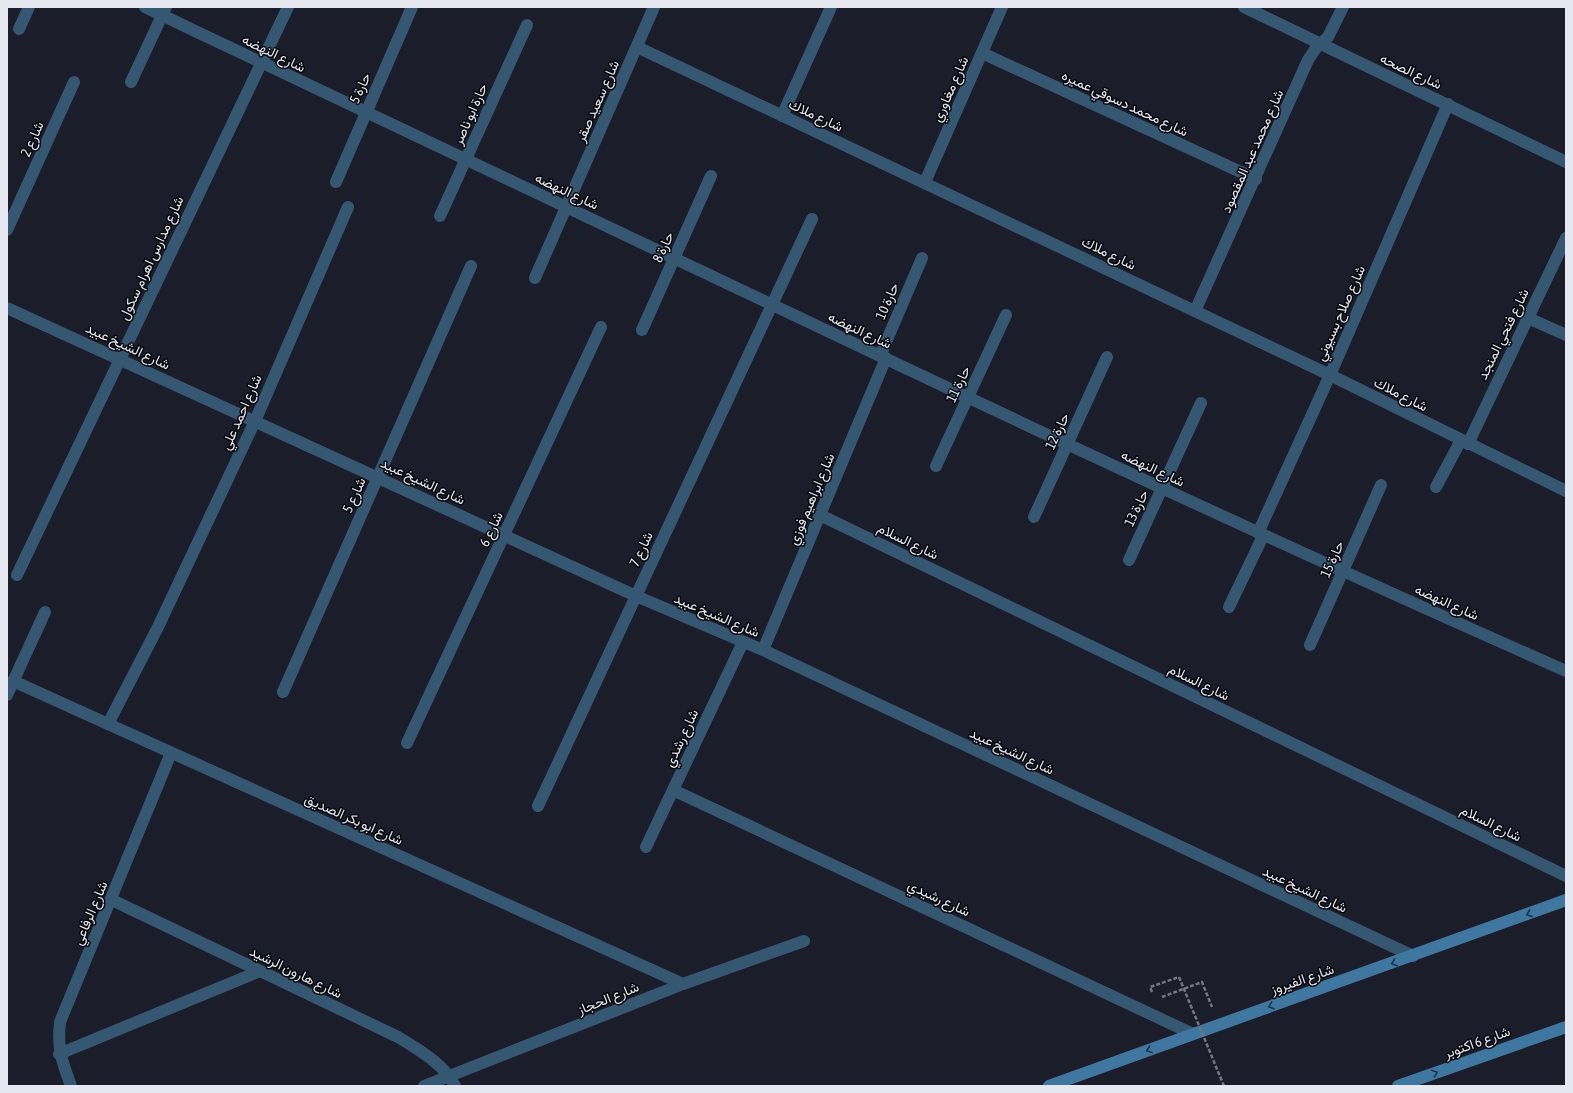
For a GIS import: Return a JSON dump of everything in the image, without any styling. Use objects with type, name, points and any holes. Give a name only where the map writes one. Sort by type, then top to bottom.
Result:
[{"type":"main road","name":"شارع الفيروز","points":[[1049,1086],[1566,900]]},
{"type":"main road","name":"شارع 6 اكتوبر","points":[[1398,1086],[1566,1027]]},
{"type":"street","points":[[19,29],[29,7]]},
{"type":"street","name":"شارع النهضه","points":[[145,7],[164,11],[261,63],[365,113],[1161,488],[1343,572],[1566,671]]},
{"type":"street","name":"شارع مدارس اهرام سكول","points":[[18,575],[288,7]]},
{"type":"street","name":"حارة 5","points":[[336,182],[412,7]]},
{"type":"street","name":"شارع سعيد صقر","points":[[535,278],[654,7]]},
{"type":"street","points":[[782,116],[831,7]]},
{"type":"street","name":"شارع مغاوري","points":[[925,182],[1002,7]]},
{"type":"street","name":"شارع الصحه","points":[[1244,7],[1566,162]]},
{"type":"street","name":"شارع محمد عبد المقصود","points":[[1195,311],[1256,179],[1308,60],[1332,31],[1343,7]]},
{"type":"street","points":[[131,82],[164,11]]},
{"type":"street","name":"حارة ابو ناصر","points":[[440,216],[527,25]]},
{"type":"street","name":"شارع ملاك","points":[[637,47],[1330,375],[1566,491]]},
{"type":"street","name":"شارع محمد دسوقي عميره","points":[[982,53],[1256,179]]},
{"type":"street","name":"شارع 2","points":[[7,230],[74,82]]},
{"type":"street","name":"شارع صلاح بسيوني","points":[[1230,607],[1448,104]]},
{"type":"street","name":"حارة 8","points":[[642,330],[711,176]]},
{"type":"street","name":"شارع احمد علي","points":[[108,724],[158,627],[255,421],[348,207]]},
{"type":"street","name":"شارع 7","points":[[538,806],[812,219]]},
{"type":"street","name":"شارع فتحي المنجد","points":[[1436,487],[1464,442],[1528,318],[1566,238]]},
{"type":"street","name":"حارة 10","points":[[883,357],[922,258]]},
{"type":"street","name":"شارع 5","points":[[283,692],[471,266]]},
{"type":"street","name":"شارع الشيخ عبيد","points":[[7,308],[636,596],[763,650],[1413,956]]},
{"type":"street","name":"حارة 11","points":[[936,466],[1006,315]]},
{"type":"street","points":[[1528,318],[1566,335]]},
{"type":"street","name":"شارع 6","points":[[407,743],[601,326]]},
{"type":"street","name":"شارع ابراهيم فوزي","points":[[763,650],[820,515],[883,357]]},
{"type":"street","name":"حارة 12","points":[[1034,517],[1108,357]]},
{"type":"street","name":"حارة 13","points":[[1129,560],[1201,403]]},
{"type":"street","name":"حارة 15","points":[[1310,645],[1381,485]]},
{"type":"street","name":"شارع السلام","points":[[820,515],[1566,876]]},
{"type":"street","points":[[7,694],[45,612]]},
{"type":"street","name":"شارع رشدي","points":[[646,847],[743,642]]},
{"type":"street","name":"شارع ابو بكر الصديق","points":[[13,681],[683,984]]},
{"type":"street","name":"شارع الرفاعي","points":[[71,1086],[59,1054],[58,1037],[60,1022],[112,900],[171,753]]},
{"type":"street","name":"شارع رشيدي","points":[[673,790],[1193,1034]]},
{"type":"street","name":"شارع هارون الرشيد","points":[[112,900],[398,1037],[423,1052],[453,1081]]},
{"type":"street","name":"شارع الحجاز","points":[[424,1086],[453,1081],[683,984],[804,941]]},
{"type":"street","points":[[59,1054],[260,971]]},
{"type":"path","points":[[1152,994],[1150,987],[1179,977],[1224,1086]]},
{"type":"path","points":[[1155,1000],[1202,982]]}]
